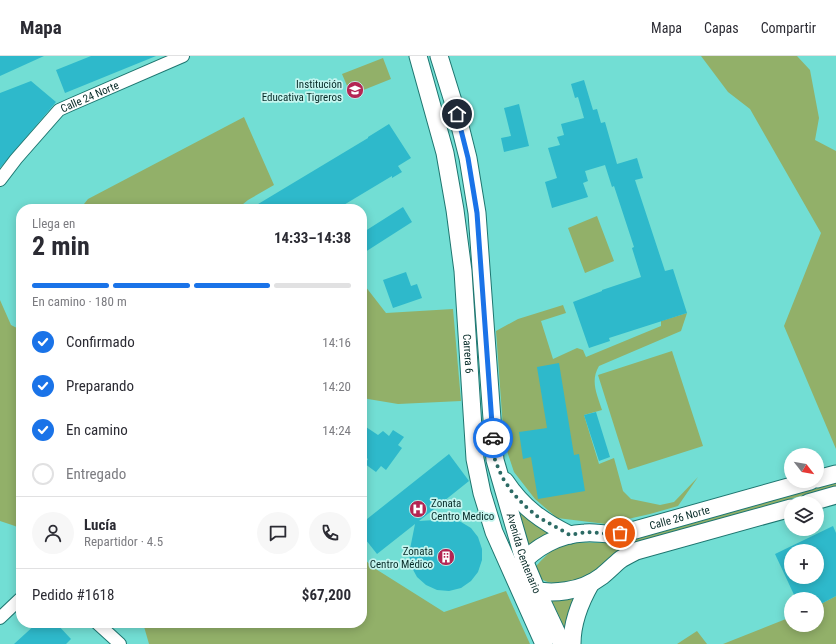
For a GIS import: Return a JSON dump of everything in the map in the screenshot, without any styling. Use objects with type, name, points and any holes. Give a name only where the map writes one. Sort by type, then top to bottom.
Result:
[{"type":"main road","name":"Carrera 6","points":[[418,56],[445,153],[455,210],[463,271],[475,459],[482,493],[494,532],[544,644]]},
{"type":"main road","name":"Avenida Centenario","points":[[441,63],[457,114],[468,158],[477,213],[495,460],[524,560],[537,592],[562,644]]},
{"type":"main road","points":[[495,460],[502,477],[512,492],[524,505],[538,517],[570,535]]},
{"type":"main road","points":[[824,477],[836,474]]},
{"type":"main road","name":"Calle 26 Norte","points":[[784,510],[636,551],[621,559],[601,577],[574,589],[555,592],[537,592],[515,580],[524,560],[538,548],[554,540],[586,532],[612,534],[628,532],[785,488]]},
{"type":"main road","points":[[824,498],[836,495]]},
{"type":"main road","points":[[572,644],[575,618],[590,583]]},
{"type":"street","name":"Calle 24 Norte","points":[[0,180],[16,159],[59,110],[183,56]]},
{"type":"street","points":[[424,76],[441,63]]},
{"type":"street","points":[[0,618],[16,603]]},
{"type":"street","points":[[102,628],[120,644]]},
{"type":"green space","points":[[701,56],[797,56],[810,70],[819,118],[815,140],[836,151],[836,449],[784,326],[821,233],[750,109],[728,92]]},
{"type":"green space","points":[[383,58],[391,79],[351,95],[342,74]]},
{"type":"green space","points":[[244,117],[274,185],[243,204],[84,204],[88,199]]},
{"type":"green space","points":[[597,216],[614,261],[585,273],[568,228]]},
{"type":"green space","points":[[367,288],[386,313],[453,309],[461,401],[398,404],[367,399]]},
{"type":"green space","points":[[0,300],[11,325],[16,328],[16,527],[0,521]]},
{"type":"green space","points":[[563,305],[566,313],[541,321],[553,359],[577,348],[583,350],[586,357],[661,326],[661,321],[687,313],[681,331],[599,366],[595,377],[595,388],[602,410],[584,415],[599,464],[614,458],[623,491],[631,499],[660,505],[674,502],[698,477],[678,506],[606,524],[557,518],[535,499],[514,472],[504,442],[496,331],[518,319]]},
{"type":"green space","points":[[672,351],[703,446],[628,470],[598,375]]},
{"type":"green space","points":[[836,483],[836,486],[800,496],[790,496],[818,488],[824,488],[824,486]]},
{"type":"green space","points":[[784,498],[784,501],[630,544],[586,576],[566,583],[553,583],[543,580],[536,566],[551,551],[564,545],[588,543],[619,544]]},
{"type":"green space","points":[[511,501],[525,516],[553,534],[529,551]]},
{"type":"green space","points":[[367,562],[371,566],[444,612],[506,591],[530,644],[149,644],[144,628],[367,628]]},
{"type":"green space","points":[[576,595],[565,629],[550,597]]},
{"type":"green space","points":[[836,596],[836,644],[723,644],[784,620],[784,632],[824,632],[824,602]]},
{"type":"green space","points":[[697,631],[707,644],[677,644]]},
{"type":"building","points":[[0,56],[44,56],[0,76]]},
{"type":"building","points":[[91,56],[156,56],[65,93],[56,70]]},
{"type":"building","points":[[584,80],[593,110],[597,109],[601,123],[605,122],[617,164],[637,158],[643,178],[635,180],[665,271],[673,269],[687,313],[609,338],[610,341],[589,348],[573,302],[602,290],[641,277],[632,248],[634,247],[614,186],[612,187],[605,165],[585,171],[588,181],[583,183],[588,197],[552,208],[545,182],[557,178],[548,148],[560,145],[557,137],[564,135],[561,124],[584,118],[578,97],[575,98],[571,84]]},
{"type":"building","points":[[31,81],[56,102],[0,168],[0,93]]},
{"type":"building","points":[[519,104],[529,146],[504,152],[501,138],[511,136],[504,108]]},
{"type":"building","points":[[389,124],[411,158],[398,166],[402,172],[392,178],[392,176],[345,204],[258,204],[368,138]]},
{"type":"building","points":[[403,207],[412,222],[367,251],[367,230]]},
{"type":"building","points":[[406,272],[411,286],[417,284],[422,298],[393,308],[383,280]]},
{"type":"building","points":[[559,363],[574,455],[579,454],[585,491],[538,499],[531,457],[523,459],[519,432],[547,428],[537,367]]},
{"type":"building","points":[[596,412],[610,457],[599,461],[584,415]]},
{"type":"building","points":[[367,428],[378,435],[383,431],[389,436],[393,430],[404,437],[398,445],[402,448],[386,470],[381,466],[376,472],[367,465]]},
{"type":"building","points":[[449,454],[469,481],[419,521],[450,519],[461,522],[471,528],[478,537],[482,549],[482,560],[478,572],[471,581],[461,588],[449,591],[437,590],[426,585],[417,577],[411,566],[409,554],[415,524],[377,554],[367,541],[367,519]]},
{"type":"building","points":[[833,526],[836,533],[836,596],[824,602],[824,592],[793,592],[789,584],[824,584],[824,544],[796,544],[812,536],[824,536],[824,530]]},
{"type":"building","points":[[784,550],[784,573],[775,554]]},
{"type":"building","points":[[32,628],[61,628],[71,639],[66,644],[14,644]]},
{"type":"way so far","points":[[493,438],[495,460],[502,477],[512,492],[538,517],[570,535],[586,532],[612,534],[620,533]]},
{"type":"place","name":"Institución Educativa Tigreros","points":[[355,90]]},
{"type":"place","name":"Zonata Centro Medico","points":[[418,509]]},
{"type":"place","name":"Zonata Centro Médico","points":[[446,557]]},
{"type":"route","points":[[457,114],[468,158],[477,213],[482,265],[493,438]]}]
